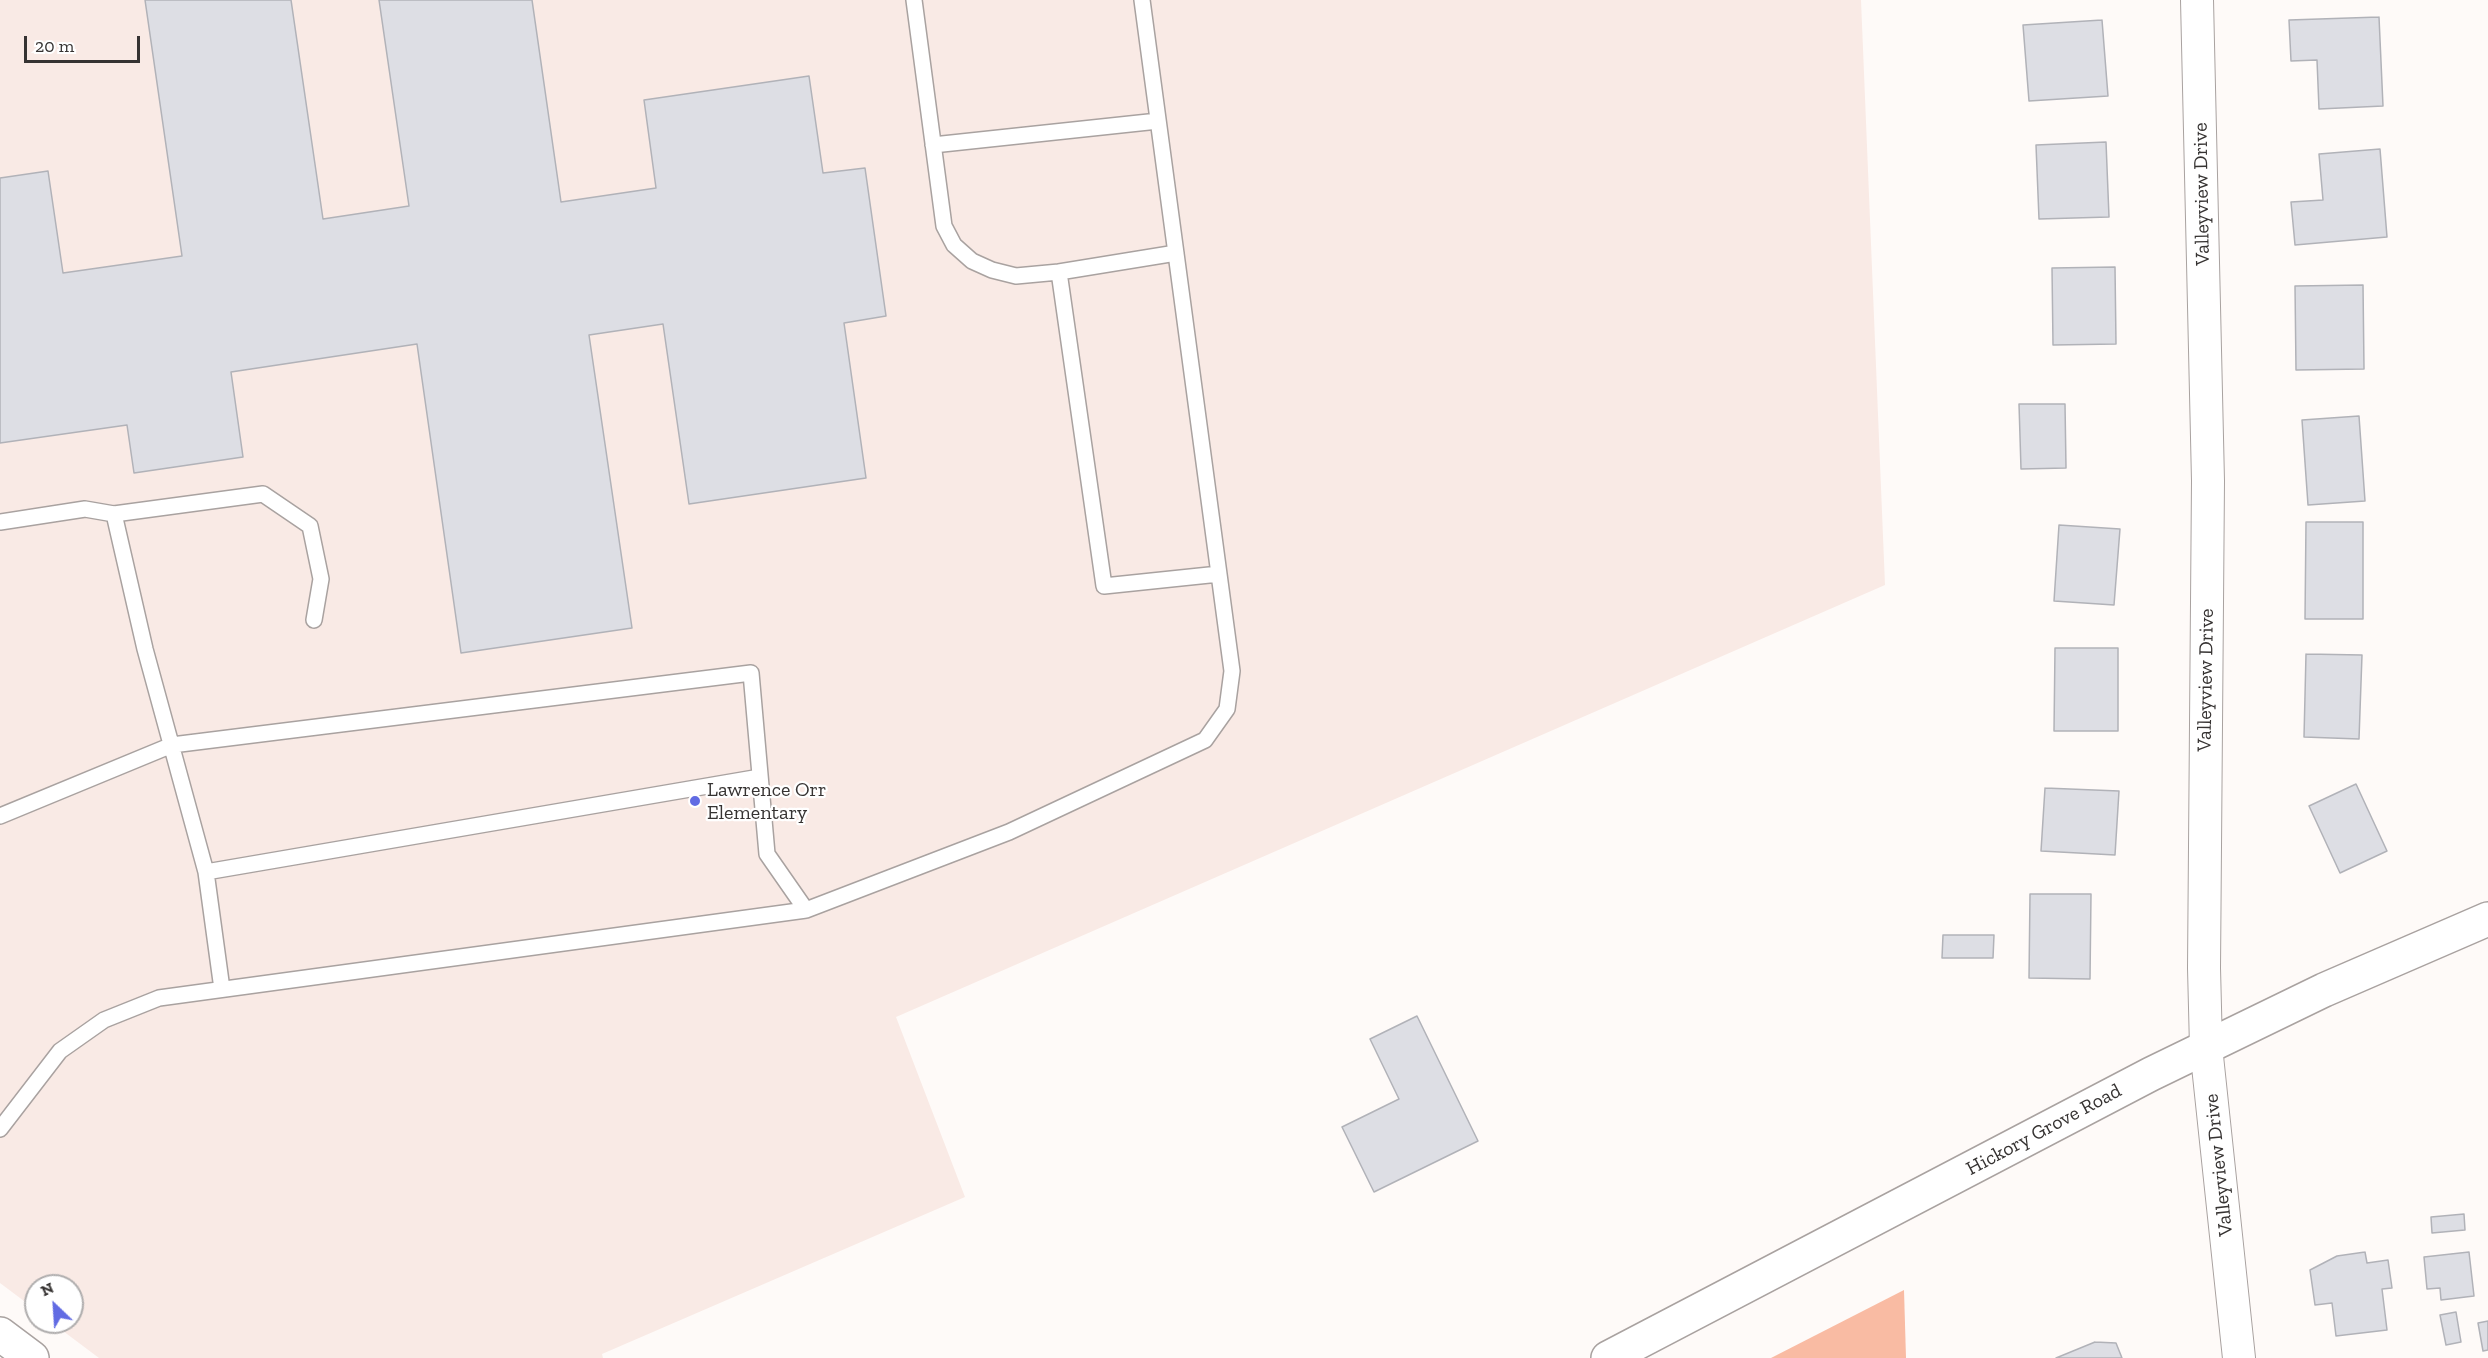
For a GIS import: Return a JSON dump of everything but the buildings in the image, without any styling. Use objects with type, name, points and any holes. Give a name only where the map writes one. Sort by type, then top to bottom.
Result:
[{"type":"street","name":"Valleyview Drive","points":[[2197,0],[2208,481],[2204,968],[2206,1047],[2239,1358]]},
{"type":"street","name":"Hickory Grove Road","points":[[1608,1358],[2206,1047],[2324,990],[2488,919]]},
{"type":"street","points":[[0,1334],[32,1358]]},
{"type":"lane","points":[[914,0],[944,226],[954,245],[972,261],[992,270],[1016,276],[1059,272],[1176,253]]},
{"type":"lane","points":[[0,1129],[60,1052],[104,1020],[159,998],[806,910],[1009,832],[1205,740],[1227,709],[1232,671],[1142,0]]},
{"type":"lane","points":[[933,145],[1158,121]]},
{"type":"lane","points":[[1059,272],[1104,586],[1219,574]]},
{"type":"lane","points":[[0,522],[85,509],[114,514],[263,494],[310,526],[321,579],[314,620]]},
{"type":"lane","points":[[114,514],[145,649],[206,872],[222,989]]},
{"type":"lane","points":[[0,816],[172,745],[751,673],[767,854],[806,910]]},
{"type":"lane","points":[[206,872],[760,777]]},
{"type":"shaded area","name":"Lawrence Orr Elementary","points":[[0,0],[1861,0],[1885,585],[896,1017],[965,1197],[602,1354],[603,1358],[99,1358],[67,1334],[84,1334],[84,1274],[24,1274],[24,1301],[0,1283]]},
{"type":"shaded area","points":[[1904,1290],[1906,1358],[1771,1358]]},
{"type":"place","name":"Lawrence Orr Elementary","points":[[695,801]]}]
